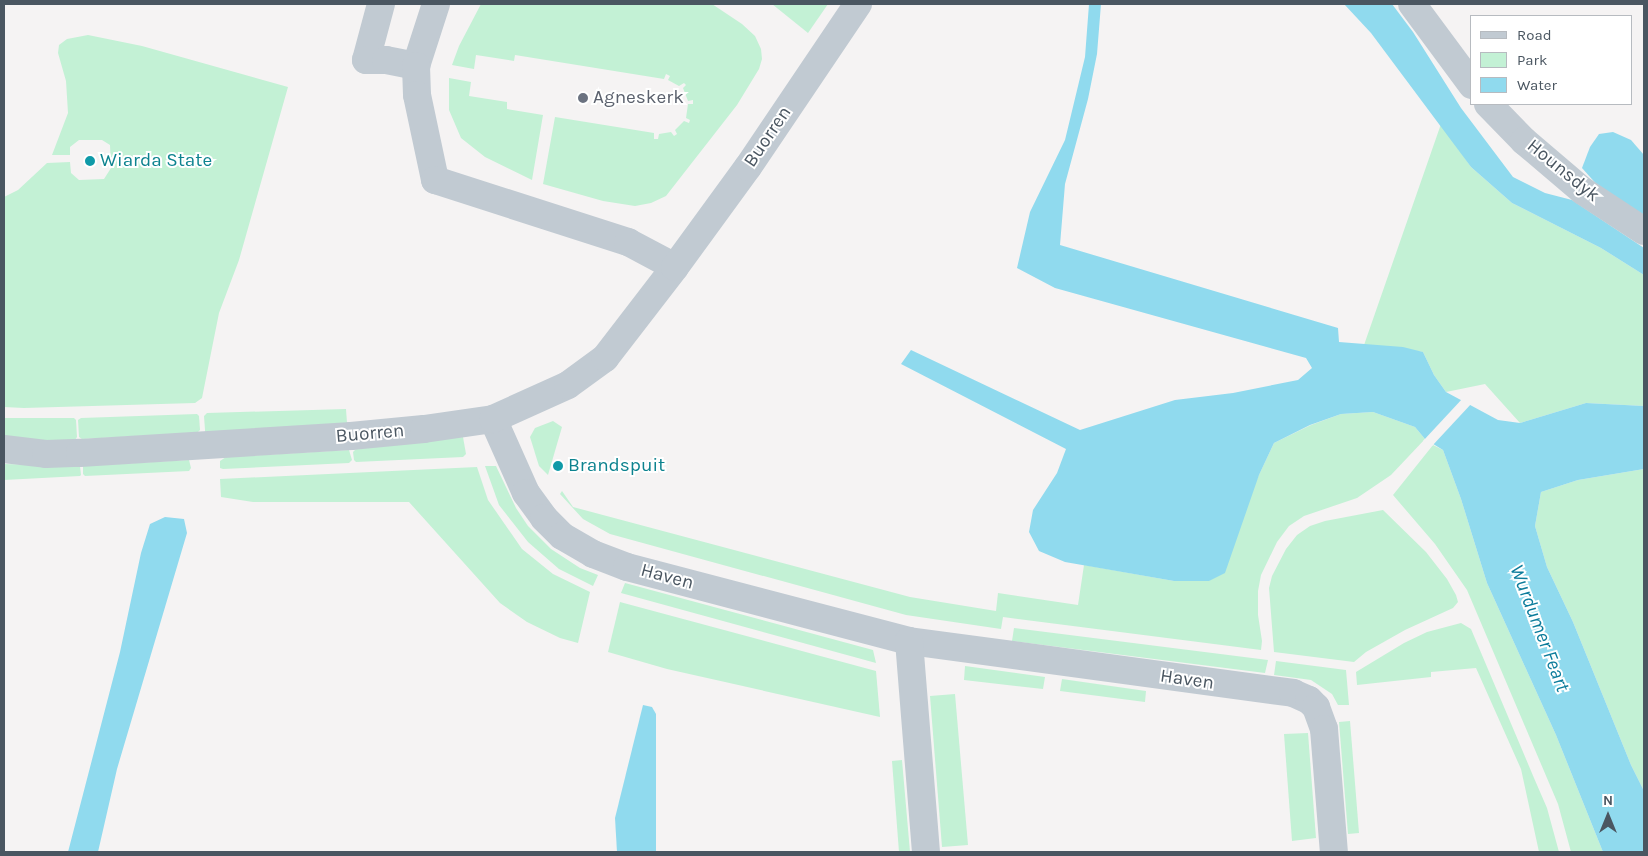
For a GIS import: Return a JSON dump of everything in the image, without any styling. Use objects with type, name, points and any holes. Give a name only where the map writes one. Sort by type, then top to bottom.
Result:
[{"type":"street","points":[[381,4],[366,60],[386,60],[416,66]]},
{"type":"street","points":[[436,4],[416,66],[417,96],[435,180],[628,242],[675,267]]},
{"type":"street","name":"Buorren","points":[[4,449],[46,454],[313,439],[424,429],[493,419],[568,385],[605,358],[675,267],[748,167],[858,4]]},
{"type":"street","points":[[1412,4],[1470,81]]},
{"type":"street","name":"Hounsdyk","points":[[1489,105],[1524,142],[1583,191],[1644,231]]},
{"type":"street","name":"Haven","points":[[493,419],[526,493],[544,518],[562,536],[593,554],[627,567],[909,641],[1293,693],[1309,700],[1316,707],[1324,729],[1334,852]]},
{"type":"street","points":[[909,641],[926,852]]},
{"type":"green space","points":[[481,4],[712,4],[742,24],[755,36],[761,49],[762,59],[759,69],[737,105],[666,196],[651,203],[635,206],[603,201],[543,184],[555,117],[654,133],[654,139],[658,139],[659,134],[671,132],[674,136],[677,134],[675,130],[684,121],[689,123],[690,120],[686,118],[688,104],[693,104],[693,100],[688,101],[683,88],[686,85],[684,83],[679,86],[668,80],[670,76],[666,74],[664,79],[515,55],[514,61],[476,55],[474,69],[452,65],[459,46]]},
{"type":"green space","points":[[772,4],[828,4],[808,33]]},
{"type":"green space","points":[[88,35],[142,46],[288,87],[239,260],[219,313],[202,398],[195,403],[4,407],[4,197],[18,190],[47,163],[70,162],[71,173],[79,180],[104,179],[111,168],[110,145],[102,140],[79,140],[70,147],[70,155],[52,155],[68,113],[66,81],[58,53],[59,45],[67,39]]},
{"type":"green space","points":[[449,78],[471,82],[469,96],[507,102],[507,109],[543,115],[532,180],[485,157],[461,138],[449,110]]},
{"type":"green space","points":[[1441,124],[1471,167],[1512,203],[1601,248],[1644,275],[1644,406],[1586,403],[1520,423],[1485,384],[1446,392],[1434,375],[1423,352],[1364,345]]},
{"type":"green space","points":[[346,409],[347,423],[205,432],[204,416],[207,413]]},
{"type":"green space","points":[[1373,412],[1415,427],[1425,439],[1391,475],[1357,498],[1304,516],[1289,526],[1277,542],[1261,575],[1258,591],[1258,615],[1262,641],[1261,650],[1003,617],[1001,629],[906,615],[610,534],[583,519],[560,494],[562,491],[573,507],[910,597],[996,611],[998,593],[1078,605],[1084,565],[1174,581],[1209,581],[1274,443],[1311,425],[1341,414]]},
{"type":"green space","points":[[197,414],[199,416],[200,430],[197,433],[82,439],[79,437],[78,420],[81,418]]},
{"type":"green space","points":[[4,418],[74,418],[76,420],[77,437],[75,440],[35,441],[4,437]]},
{"type":"green space","points":[[553,421],[562,427],[548,475],[539,466],[530,437],[535,428]]},
{"type":"green space","points":[[463,437],[466,454],[463,457],[356,462],[354,460],[353,452],[356,449]]},
{"type":"green space","points":[[1433,445],[1443,450],[1461,499],[1487,583],[1556,735],[1603,852],[1571,852],[1558,804],[1467,590],[1435,544],[1393,495]]},
{"type":"green space","points":[[349,450],[352,460],[349,463],[220,468],[220,461],[226,457]]},
{"type":"green space","points":[[189,460],[191,468],[189,471],[85,476],[83,474],[83,466]]},
{"type":"green space","points":[[4,464],[80,466],[81,475],[4,480]]},
{"type":"green space","points":[[485,466],[496,466],[516,508],[528,526],[551,549],[580,568],[598,575],[593,586],[559,569],[528,542],[499,505]]},
{"type":"green space","points":[[477,467],[488,500],[522,549],[553,574],[590,592],[578,643],[560,638],[527,622],[500,603],[409,502],[253,502],[221,497],[220,479]]},
{"type":"green space","points":[[1644,469],[1644,791],[1631,765],[1573,622],[1547,567],[1535,526],[1541,492],[1578,480]]},
{"type":"green space","points":[[1383,510],[1426,552],[1447,579],[1458,602],[1453,608],[1405,630],[1366,652],[1354,662],[1274,652],[1269,588],[1272,576],[1286,549],[1297,535],[1310,526],[1325,521]]},
{"type":"green space","points":[[625,583],[873,650],[876,663],[621,593]]},
{"type":"green space","points":[[620,602],[876,671],[880,717],[667,669],[608,652]]},
{"type":"green space","points":[[1461,623],[1471,629],[1547,808],[1559,852],[1539,852],[1521,769],[1476,668],[1431,672],[1431,677],[1357,685],[1356,672],[1404,643],[1427,632]]},
{"type":"green space","points":[[1014,628],[1268,660],[1265,673],[1012,641]]},
{"type":"green space","points":[[1276,661],[1346,670],[1349,705],[1338,705],[1332,694],[1311,680],[1274,675]]},
{"type":"green space","points":[[965,666],[1045,677],[1043,689],[964,680]]},
{"type":"green space","points":[[1062,679],[1146,691],[1145,702],[1060,691]]},
{"type":"green space","points":[[955,694],[968,845],[942,847],[930,696]]},
{"type":"green space","points":[[1350,721],[1359,833],[1348,834],[1339,722]]},
{"type":"green space","points":[[1308,733],[1316,838],[1292,841],[1284,734]]},
{"type":"green space","points":[[902,760],[910,852],[899,852],[892,761]]},
{"type":"water","name":"Wurdumer Feart","points":[[1089,4],[1101,4],[1097,54],[1088,99],[1065,184],[1060,245],[1338,328],[1339,342],[1403,347],[1423,352],[1434,375],[1446,392],[1498,420],[1520,423],[1586,403],[1644,406],[1644,469],[1578,480],[1541,492],[1535,526],[1547,567],[1573,622],[1631,765],[1644,791],[1644,852],[1603,852],[1556,735],[1487,583],[1461,499],[1443,450],[1425,439],[1415,427],[1373,412],[1341,414],[1310,425],[1274,443],[1259,475],[1225,573],[1209,581],[1174,581],[1065,562],[1039,551],[1029,532],[1033,510],[1057,473],[1066,449],[901,364],[911,350],[1080,430],[1175,400],[1233,393],[1298,380],[1312,368],[1306,358],[1055,288],[1017,268],[1030,212],[1065,140],[1085,57]]},
{"type":"water","points":[[1344,4],[1392,4],[1413,32],[1461,108],[1513,177],[1545,193],[1572,200],[1644,248],[1644,275],[1601,248],[1512,203],[1471,167],[1371,33]]},
{"type":"water","points":[[1613,132],[1631,140],[1644,155],[1644,218],[1599,187],[1582,168],[1590,147],[1599,134]]},
{"type":"water","points":[[165,517],[184,519],[187,533],[117,769],[98,852],[68,852],[120,652],[141,553],[150,524]]},
{"type":"water","points":[[643,705],[652,707],[656,714],[656,852],[617,852],[615,818]]},
{"type":"pier","points":[[1463,398],[1472,403],[1432,446],[1423,441]]},
{"type":"place","name":"Agneskerk","points":[[583,98]]},
{"type":"place","name":"Wiarda State","points":[[90,161]]},
{"type":"place","name":"Brandspuit","points":[[558,466]]}]
